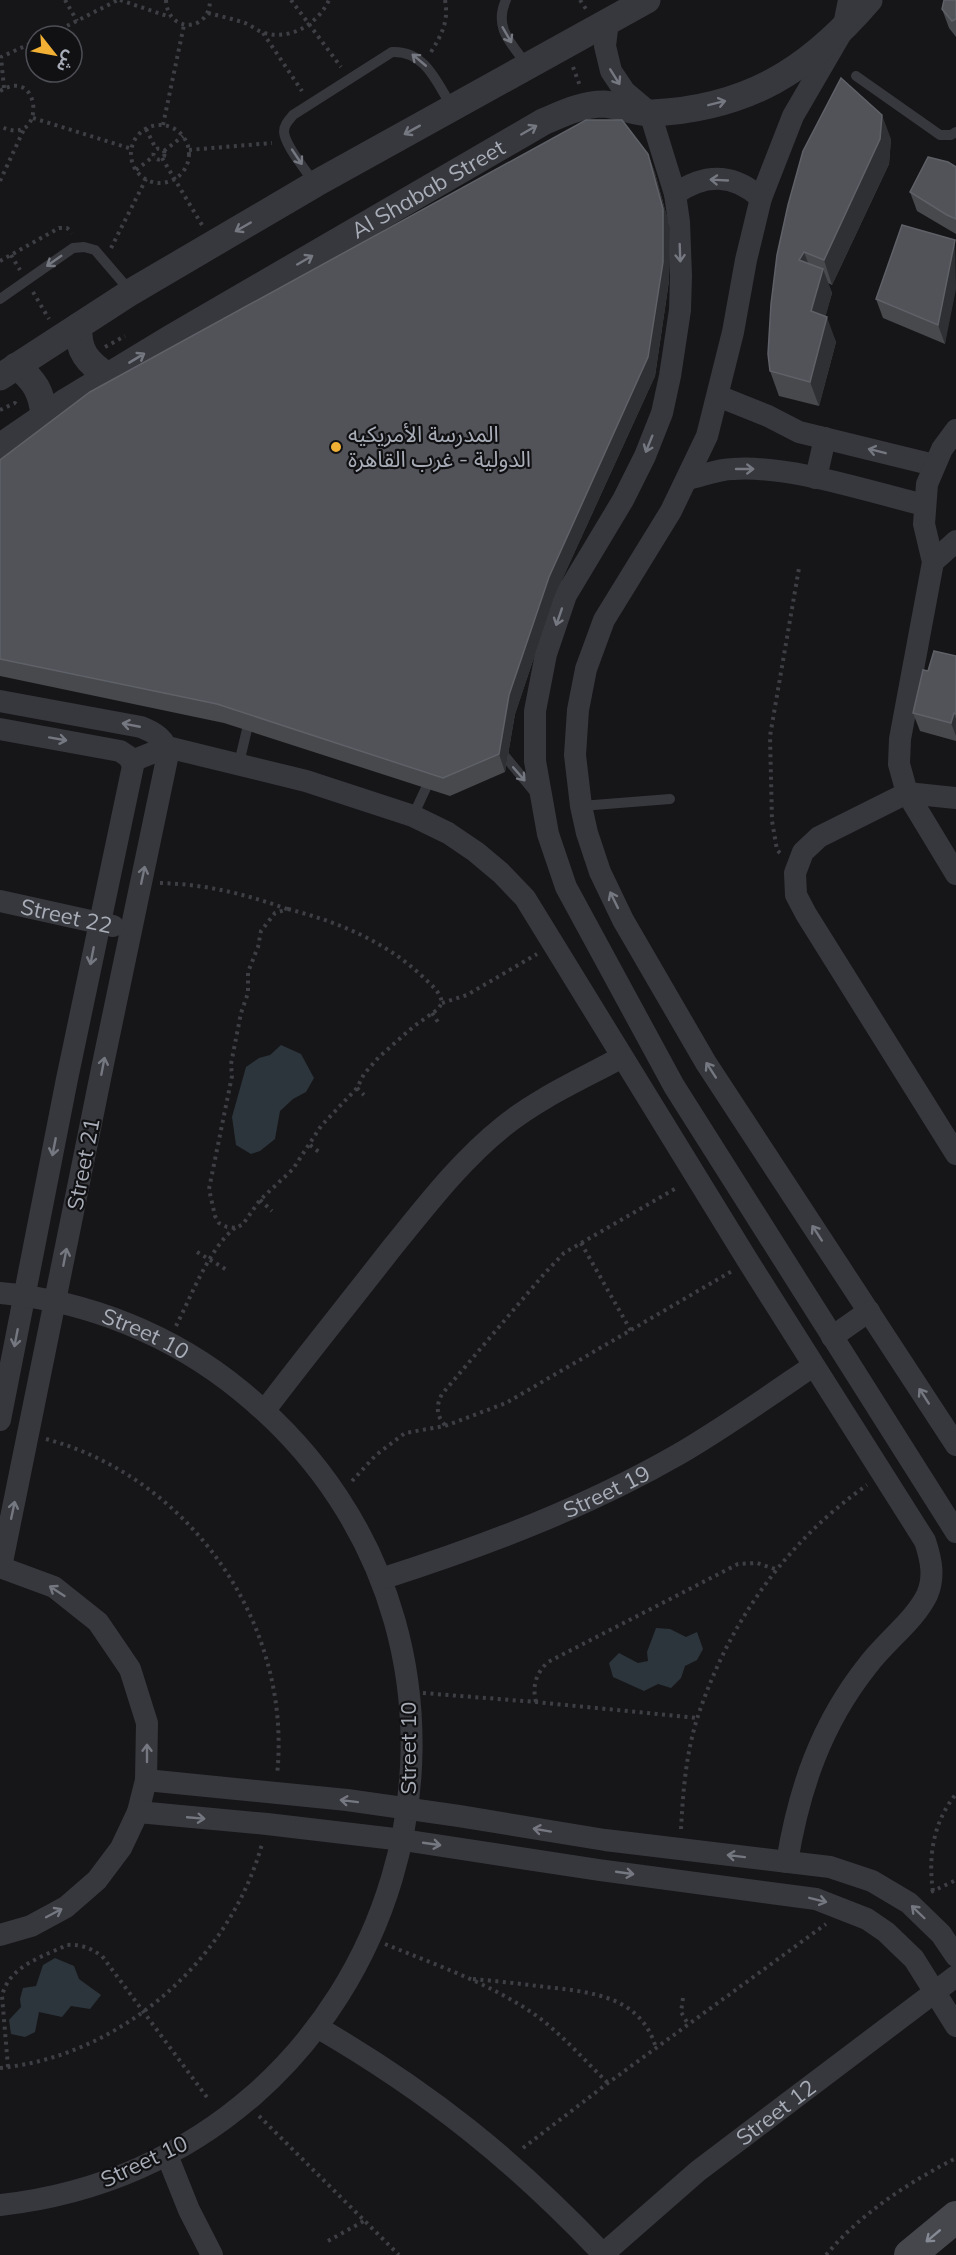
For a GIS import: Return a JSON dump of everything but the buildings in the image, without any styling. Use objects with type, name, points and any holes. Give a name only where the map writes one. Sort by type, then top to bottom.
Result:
[{"type":"main road","points":[[910,2255],[956,2217]]},
{"type":"street","points":[[4,374],[131,292],[315,184],[647,0]]},
{"type":"street","points":[[849,0],[843,30],[793,116],[760,198],[733,332],[707,436],[671,511],[604,620],[586,669],[578,710],[575,755],[581,807],[600,872],[624,920],[706,1063],[956,1445]]},
{"type":"street","name":"Al Shabab Street","points":[[0,447],[108,376],[195,329],[543,122],[571,110],[579,92],[604,104],[650,113],[693,109],[735,99],[765,86],[811,58],[843,30],[869,0]]},
{"type":"street","points":[[608,21],[605,46],[611,71],[625,92],[650,113],[675,194],[679,222],[681,276],[673,317],[670,376],[662,413],[645,456],[623,500],[566,595],[546,654],[536,711],[535,761],[548,834],[566,887],[674,1086],[956,1532]]},
{"type":"street","points":[[675,194],[699,181],[712,178],[739,183],[760,198]]},
{"type":"street","points":[[70,332],[78,339],[82,354],[92,366],[108,376]]},
{"type":"street","points":[[4,374],[28,375],[37,387],[44,416]]},
{"type":"street","points":[[717,396],[768,416],[799,432],[934,465]]},
{"type":"street","points":[[956,430],[942,449],[927,484],[924,524],[933,562],[900,740],[899,764],[907,793],[956,874]]},
{"type":"street","points":[[816,478],[825,438]]},
{"type":"street","points":[[688,479],[731,468],[790,472],[924,504]]},
{"type":"street","points":[[933,562],[956,541]]},
{"type":"street","points":[[0,701],[141,727],[161,737],[168,754]]},
{"type":"street","points":[[0,729],[120,751],[129,757],[131,768],[168,754],[239,763],[306,781],[413,816],[457,839],[501,873],[525,898],[813,1366],[925,1541],[932,1562],[932,1578],[928,1593],[920,1606],[867,1665],[843,1700],[822,1738],[803,1788],[794,1820],[787,1863]]},
{"type":"street","name":"Street 21","points":[[1,1567],[168,754]]},
{"type":"street","name":"Street 21","points":[[0,1420],[131,768]]},
{"type":"street","points":[[956,798],[907,793],[819,837],[803,852],[795,873],[796,895],[806,914],[956,1154]]},
{"type":"street","name":"Street 22","points":[[0,901],[131,930]]},
{"type":"street","points":[[265,1410],[308,1353],[471,1154],[505,1125],[542,1100],[622,1057]]},
{"type":"street","name":"Street 10","points":[[0,1293],[56,1301],[113,1318],[168,1342],[219,1373],[265,1410],[292,1437],[339,1498],[362,1538],[381,1579],[398,1635],[409,1692],[412,1750],[408,1809],[403,1840],[390,1890],[370,1938],[346,1984],[317,2027],[283,2067],[224,2120],[168,2155],[104,2182],[38,2200],[0,2205]]},
{"type":"street","points":[[832,1337],[869,1311]]},
{"type":"street","name":"Street 19","points":[[381,1579],[491,1542],[607,1492],[698,1442],[747,1412],[813,1366]]},
{"type":"street","points":[[0,1935],[31,1926],[66,1906],[97,1880],[121,1848],[138,1812],[146,1780],[147,1723],[130,1669],[98,1622],[54,1587],[1,1567]]},
{"type":"street","points":[[146,1780],[408,1809],[605,1840],[830,1867],[872,1881],[909,1904],[941,1934],[956,1956]]},
{"type":"street","points":[[138,1812],[403,1840],[599,1870],[816,1899],[846,1909],[886,1932],[914,1959],[956,2026]]},
{"type":"street","name":"Street 12","points":[[602,2254],[698,2171],[956,1976]]},
{"type":"street","points":[[317,2027],[407,2082],[449,2113],[508,2160],[567,2216],[602,2254]]},
{"type":"street","points":[[168,2155],[189,2210],[213,2255]]},
{"type":"lane","points":[[506,0],[500,20],[503,30],[527,66]]},
{"type":"lane","points":[[315,184],[287,141],[284,132],[286,123],[293,116],[392,52],[410,53],[424,62],[452,107]]},
{"type":"lane","points":[[856,76],[940,135],[951,135],[956,132]]},
{"type":"lane","points":[[0,299],[73,248],[95,250],[131,292]]},
{"type":"lane","points":[[239,763],[253,707]]},
{"type":"lane","points":[[495,739],[504,756],[540,797]]},
{"type":"lane","points":[[413,816],[432,777],[433,764]]},
{"type":"lane","points":[[581,807],[670,799]]},
{"type":"path","points":[[65,0],[77,21]]},
{"type":"path","points":[[71,24],[119,0],[172,18],[184,25],[198,22],[208,13],[210,0]]},
{"type":"path","points":[[166,0],[172,18]]},
{"type":"path","points":[[210,6],[216,0]]},
{"type":"path","points":[[291,0],[350,79]]},
{"type":"path","points":[[208,13],[247,24],[262,32],[291,33],[321,15],[329,0]]},
{"type":"path","points":[[424,62],[443,34],[447,19],[445,0]]},
{"type":"path","points":[[163,125],[184,25]]},
{"type":"path","points":[[262,32],[311,104]]},
{"type":"path","points":[[565,44],[579,92]]},
{"type":"path","points":[[0,181],[25,126],[33,118],[35,109],[29,93],[21,88],[13,86],[2,89],[1,57],[24,46]]},
{"type":"path","points":[[33,118],[132,149]]},
{"type":"path","points":[[163,125],[171,127],[183,136],[189,150],[186,167],[174,179],[160,183],[146,179],[136,170],[132,149],[137,137],[146,129],[163,125]]},
{"type":"path","points":[[0,126],[6,130],[16,130],[25,126]]},
{"type":"path","points":[[136,170],[154,156],[156,149],[146,129]]},
{"type":"path","points":[[183,136],[164,151],[162,158],[213,244]]},
{"type":"path","points":[[189,150],[287,141]]},
{"type":"path","points":[[156,149],[164,151]]},
{"type":"path","points":[[154,156],[162,158]]},
{"type":"path","points":[[104,261],[146,179]]},
{"type":"path","points":[[11,255],[26,281],[70,332]]},
{"type":"path","points":[[104,347],[134,331]]},
{"type":"path","points":[[795,873],[777,850],[772,821],[770,736],[799,568]]},
{"type":"path","points":[[141,883],[196,886],[226,891],[257,898],[343,926],[386,949],[417,971],[437,991],[441,1003],[438,1009],[413,1027],[379,1057],[364,1074],[357,1088],[334,1110],[293,1169],[260,1200],[243,1224],[229,1233],[210,1260],[168,1342]]},
{"type":"path","points":[[236,1228],[219,1223],[215,1216],[209,1189],[232,1076],[231,1064],[241,1013],[248,993],[250,965],[258,947],[261,931],[269,918],[275,913],[288,909]]},
{"type":"path","points":[[441,1003],[467,995],[553,945]]},
{"type":"path","points":[[432,1013],[440,1025]]},
{"type":"path","points":[[357,1088],[364,1095]]},
{"type":"path","points":[[310,1145],[319,1152]]},
{"type":"path","points":[[445,1426],[438,1415],[437,1408],[442,1394],[553,1263],[581,1243],[696,1176]]},
{"type":"path","points":[[260,1200],[273,1211]]},
{"type":"path","points":[[581,1243],[632,1331]]},
{"type":"path","points":[[197,1251],[227,1270]]},
{"type":"path","points":[[339,1498],[363,1467],[405,1433],[445,1426],[506,1403],[748,1261]]},
{"type":"path","points":[[28,1435],[82,1451],[132,1478],[177,1512],[214,1554],[230,1577],[252,1619],[265,1653],[272,1681],[278,1737],[275,1793]]},
{"type":"path","points":[[680,1849],[686,1773],[697,1718],[712,1679],[738,1625],[775,1569],[821,1521],[883,1474]]},
{"type":"path","points":[[536,1702],[534,1685],[536,1676],[548,1662],[738,1564],[757,1563],[775,1569]]},
{"type":"path","points":[[409,1692],[697,1718]]},
{"type":"path","points":[[933,1892],[931,1855],[934,1836],[941,1818],[956,1794]]},
{"type":"path","points":[[0,2068],[51,2058],[79,2048],[119,2028],[143,2012],[187,1974],[223,1929],[250,1878],[267,1824]]},
{"type":"path","points":[[909,1904],[956,1880]]},
{"type":"path","points":[[508,2160],[608,2083],[846,1909]]},
{"type":"path","points":[[370,1938],[469,1978],[536,2016],[608,2083]]},
{"type":"path","points":[[8,2067],[2,1996],[4,1986],[10,1976],[18,1969],[67,1945],[85,1946],[102,1956],[224,2120]]},
{"type":"path","points":[[469,1978],[603,1995],[624,2006],[641,2020],[654,2040],[656,2048]]},
{"type":"path","points":[[683,1998],[681,2012],[688,2024]]},
{"type":"path","points":[[245,2103],[399,2255]]},
{"type":"path","points":[[826,2255],[891,2196],[956,2158]]},
{"type":"path","points":[[328,2241],[364,2221]]},
{"type":"shaded area","points":[[281,1045],[301,1054],[314,1078],[306,1092],[293,1099],[280,1111],[275,1139],[260,1151],[251,1154],[236,1145],[232,1117],[246,1067],[259,1058],[270,1055]]},
{"type":"shaded area","points":[[656,1628],[670,1629],[686,1637],[697,1632],[703,1649],[697,1660],[685,1666],[681,1678],[671,1688],[658,1684],[644,1691],[613,1677],[609,1663],[619,1653],[638,1663],[648,1661],[647,1652]]},
{"type":"shaded area","points":[[55,1958],[74,1966],[79,1979],[101,1995],[90,2009],[71,2006],[62,2017],[39,2012],[35,2032],[25,2037],[11,2034],[9,2020],[21,2007],[20,1999],[23,1988],[36,1986],[43,1965]]},
{"type":"place","name":"المدرسة الأمريكيه الدولية - غرب القاهرة","points":[[336,447]]}]
